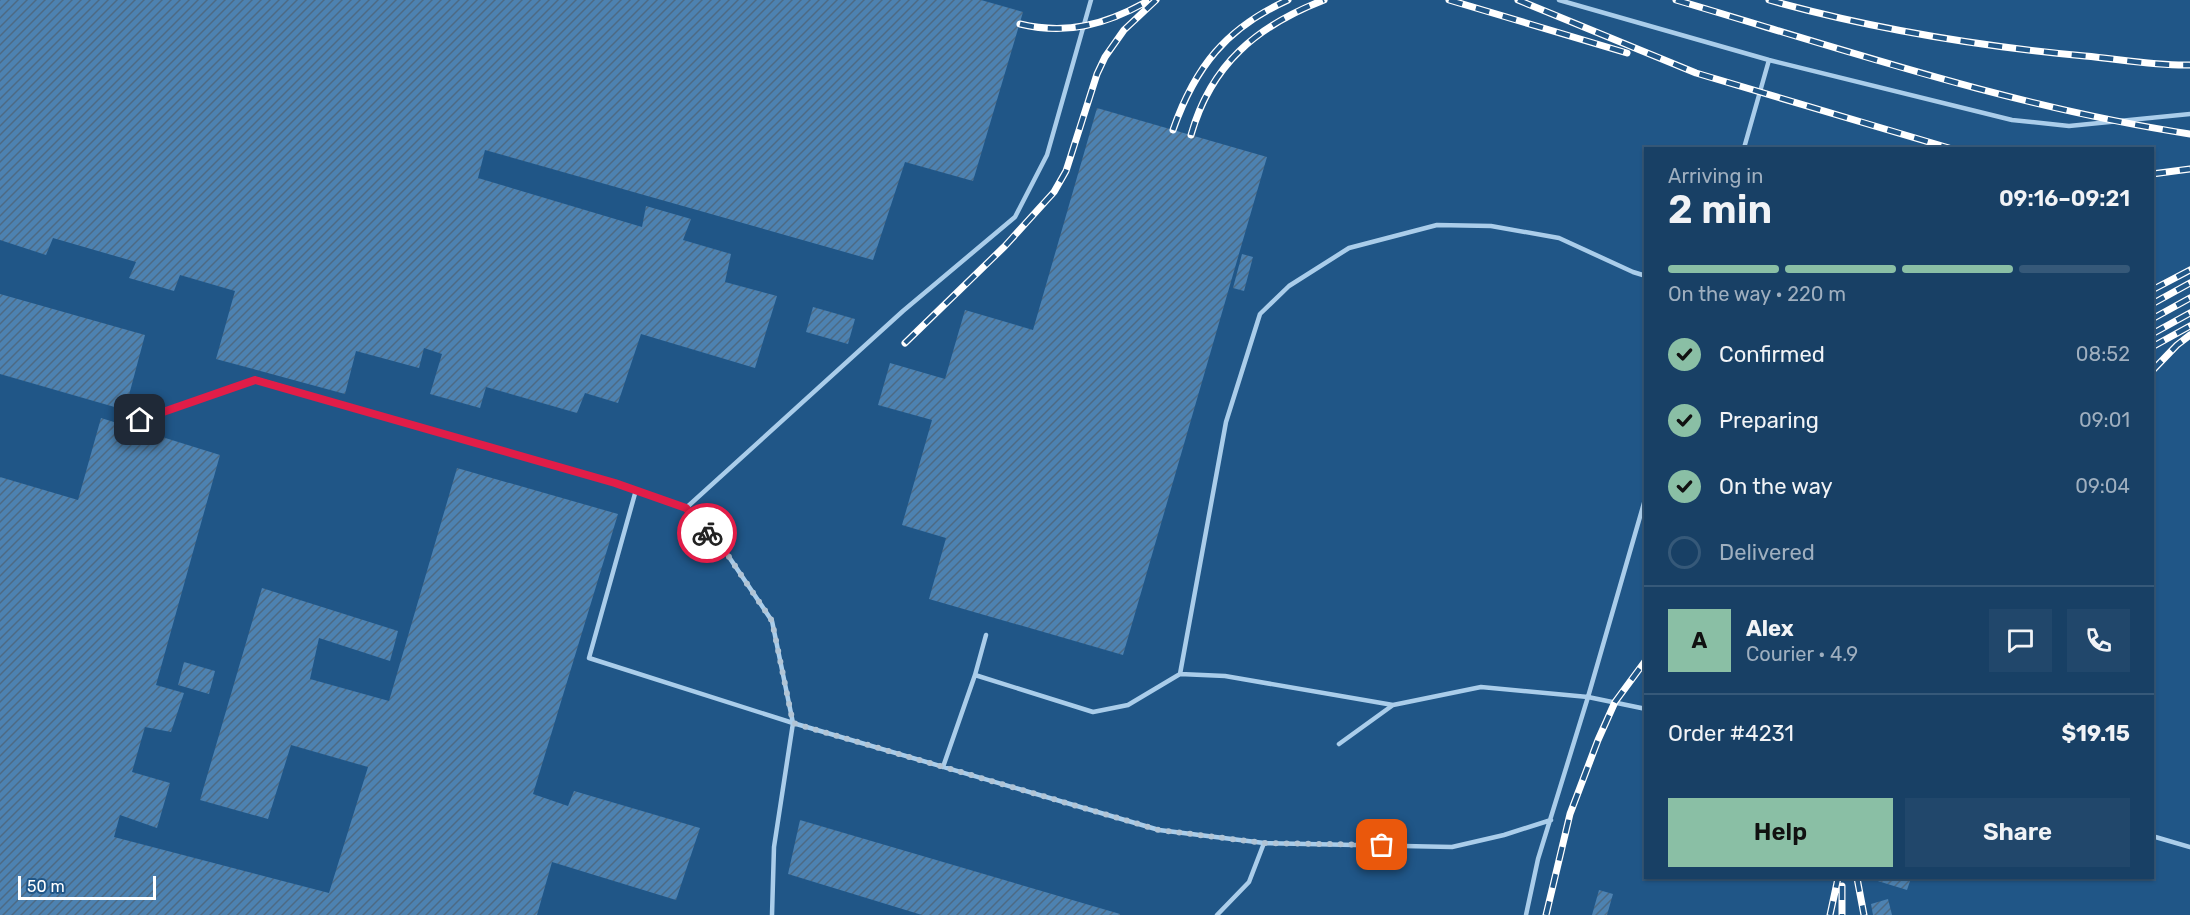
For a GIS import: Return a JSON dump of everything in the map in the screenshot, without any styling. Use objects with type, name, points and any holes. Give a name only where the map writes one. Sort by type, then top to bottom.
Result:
[{"type":"lane","points":[[686,508],[903,311],[1015,217],[1047,155],[1091,0]]},
{"type":"lane","points":[[1559,0],[1769,60],[2012,120],[2069,126],[2190,114]]},
{"type":"lane","points":[[1744,147],[1769,60]]},
{"type":"lane","points":[[1180,674],[1226,422],[1260,314],[1289,286],[1349,248],[1437,225],[1491,226],[1559,238],[1644,275]]},
{"type":"lane","points":[[140,420],[255,380],[636,490],[686,508],[727,554],[772,621],[793,723],[774,847],[772,915]]},
{"type":"lane","points":[[636,490],[589,658],[793,723],[1159,830],[1264,843],[1452,847],[1504,835],[1551,820]]},
{"type":"lane","points":[[1526,915],[1538,859],[1644,503]]},
{"type":"lane","points":[[943,767],[975,675],[986,635]]},
{"type":"lane","points":[[975,675],[1093,712],[1128,705],[1180,674],[1225,676],[1393,705],[1481,687],[1588,697],[1644,709]]},
{"type":"lane","points":[[1339,744],[1393,705]]},
{"type":"lane","points":[[2154,837],[2190,847]]},
{"type":"lane","points":[[1217,915],[1249,882],[1264,843]]},
{"type":"building","points":[[0,0],[981,0],[1023,12],[973,181],[905,162],[873,260],[485,150],[478,178],[642,227],[646,206],[691,219],[683,240],[731,254],[725,282],[777,296],[755,368],[641,334],[618,403],[585,393],[577,413],[486,387],[480,408],[430,394],[442,354],[424,348],[419,368],[356,351],[345,394],[216,359],[235,291],[180,275],[174,291],[129,278],[136,262],[53,238],[46,255],[0,240]]},
{"type":"building","points":[[1097,108],[1267,157],[1123,655],[929,599],[946,538],[902,525],[932,420],[878,405],[890,363],[945,379],[965,310],[1033,330]]},
{"type":"building","points":[[1242,254],[1253,257],[1244,291],[1233,288]]},
{"type":"building","points":[[0,294],[145,335],[125,410],[0,374]]},
{"type":"building","points":[[813,307],[855,319],[848,344],[806,332]]},
{"type":"building","points":[[101,418],[220,455],[156,685],[184,693],[171,732],[145,727],[132,772],[170,783],[157,828],[120,815],[114,837],[329,893],[368,767],[291,745],[268,819],[200,800],[262,588],[398,631],[390,661],[319,638],[310,679],[389,701],[457,468],[618,514],[533,794],[568,806],[574,791],[700,828],[676,900],[552,862],[537,915],[0,915],[0,477],[78,500]]},
{"type":"building","points":[[184,662],[215,671],[209,694],[178,685]]},
{"type":"building","points":[[800,820],[1120,915],[922,915],[788,874]]},
{"type":"building","points":[[1871,879],[1911,879],[1907,890]]},
{"type":"building","points":[[1599,890],[1613,894],[1607,915],[1592,915]]},
{"type":"building","points":[[1888,899],[1892,915],[1873,915],[1871,904]]},
{"type":"railway","points":[[905,343],[1005,246],[1054,192],[1066,171],[1097,74],[1105,57],[1124,30],[1156,0]]},
{"type":"railway","points":[[1173,130],[1192,87],[1216,52],[1247,23],[1288,0]]},
{"type":"railway","points":[[1191,135],[1211,88],[1224,68],[1240,51],[1278,22],[1324,0]]},
{"type":"railway","points":[[1449,0],[1627,53]]},
{"type":"railway","points":[[1518,0],[1696,73],[1946,147]]},
{"type":"railway","points":[[1676,0],[1930,76],[1995,93],[2124,123],[2190,134]]},
{"type":"railway","points":[[1769,0],[1847,20],[1965,42],[2150,63],[2190,65]]},
{"type":"railway","points":[[1020,24],[1053,28],[1085,26],[1115,17],[1146,2]]},
{"type":"railway","points":[[2154,174],[2190,169]]},
{"type":"railway","points":[[2154,289],[2190,270]]},
{"type":"railway","points":[[2154,303],[2190,283]]},
{"type":"railway","points":[[2154,318],[2190,298]]},
{"type":"railway","points":[[2154,333],[2190,313]]},
{"type":"railway","points":[[2154,346],[2190,326]]},
{"type":"railway","points":[[2154,369],[2190,335]]},
{"type":"railway","points":[[1546,915],[1570,814],[1598,740],[1615,702],[1644,663]]},
{"type":"railway","points":[[1830,915],[1838,879]]},
{"type":"railway","points":[[1857,879],[1864,915]]},
{"type":"railway","points":[[1842,886],[1842,915]]},
{"type":"way so far","points":[[707,533],[727,554],[772,621],[793,723],[1159,830],[1264,843],[1382,845]]},
{"type":"route","points":[[140,420],[255,380],[615,483],[686,508],[707,533]]}]
